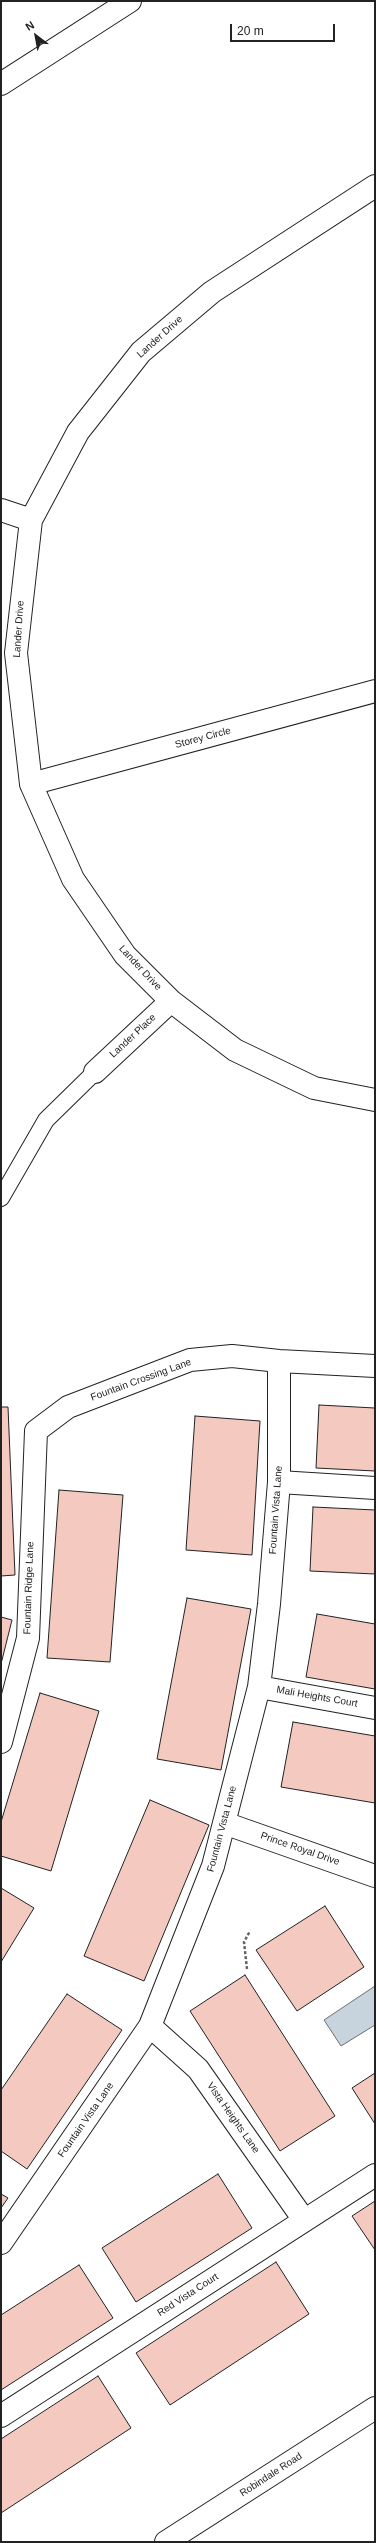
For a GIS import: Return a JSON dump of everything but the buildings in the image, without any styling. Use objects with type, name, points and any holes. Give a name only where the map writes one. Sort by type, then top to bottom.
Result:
[{"type":"street","points":[[1,84],[130,1]]},
{"type":"street","name":"Lander Drive","points":[[375,186],[212,292],[141,352],[78,432],[31,520],[16,653],[31,784],[72,879],[125,955],[171,1001],[236,1050],[314,1088],[375,1100]]},
{"type":"street","points":[[1,510],[31,520]]},
{"type":"street","name":"Storey Circle","points":[[31,784],[375,691]]},
{"type":"street","name":"Lander Place","points":[[95,1072],[171,1001]]},
{"type":"street","name":"Fountain Crossing Lane","points":[[36,1431],[68,1407],[190,1360],[232,1356],[279,1361],[375,1366]]},
{"type":"street","name":"Fountain Vista Lane","points":[[1,2243],[150,2026],[213,1866],[259,1687],[269,1604],[279,1482],[279,1361]]},
{"type":"street","name":"Fountain Ridge Lane","points":[[1,1742],[28,1638],[36,1431]]},
{"type":"street","points":[[279,1482],[375,1488]]},
{"type":"street","name":"Mali Heights Court","points":[[259,1687],[375,1708]]},
{"type":"street","name":"Prince Royal Drive","points":[[224,1823],[375,1876]]},
{"type":"street","name":"Vista Heights Lane","points":[[150,2026],[198,2069],[304,2220]]},
{"type":"street","name":"Red Vista Court","points":[[1,2416],[375,2175]]},
{"type":"street","name":"Robindale Road","points":[[166,2542],[375,2408]]},
{"type":"lane","points":[[1,1198],[46,1120],[95,1072]]},
{"type":"path","points":[[247,1969],[244,1942],[250,1931]]},
{"type":"shaded area","points":[[375,1986],[375,2025],[341,2046],[324,2020]]}]
